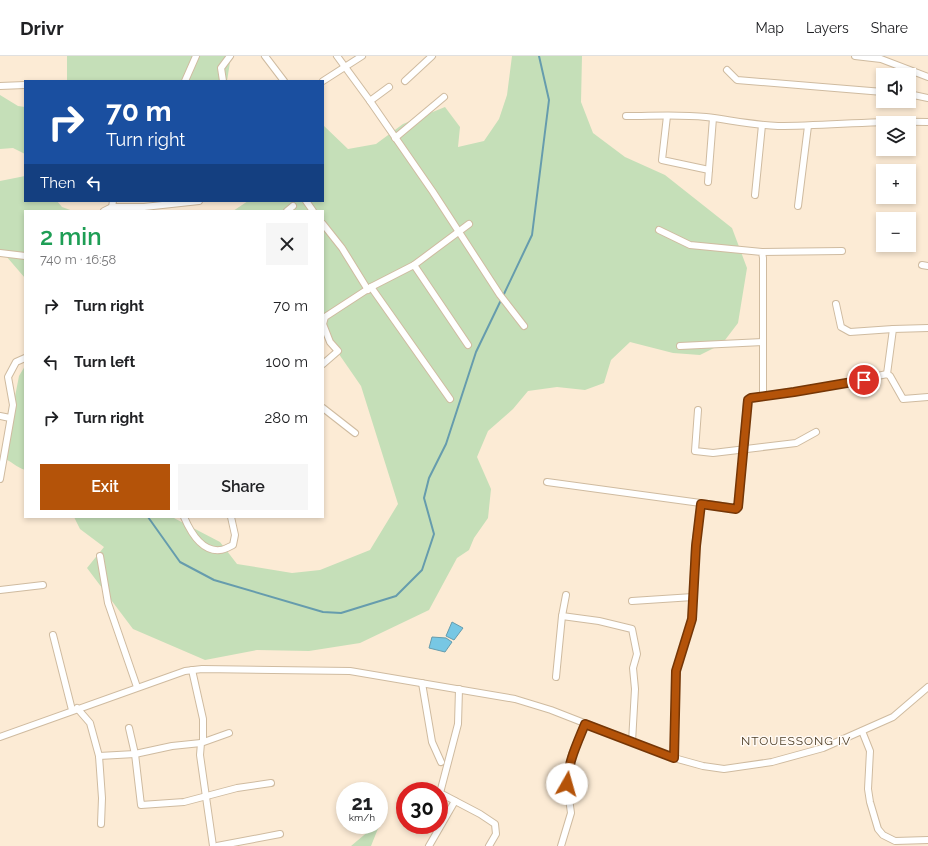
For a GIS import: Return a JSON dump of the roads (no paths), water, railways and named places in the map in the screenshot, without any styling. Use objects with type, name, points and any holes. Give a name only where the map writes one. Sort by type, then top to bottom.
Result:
[{"type":"street","points":[[185,80],[196,56]]},
{"type":"street","points":[[223,80],[221,68],[230,56]]},
{"type":"street","points":[[265,56],[283,80]]},
{"type":"street","points":[[337,56],[370,101],[458,230],[500,295],[524,326]]},
{"type":"street","points":[[324,80],[344,66],[362,56]]},
{"type":"street","points":[[405,81],[432,56]]},
{"type":"street","points":[[855,56],[881,59],[928,78]]},
{"type":"street","points":[[727,70],[738,80],[876,91]]},
{"type":"street","points":[[0,86],[24,85]]},
{"type":"street","points":[[370,101],[389,87]]},
{"type":"street","points":[[916,95],[928,98]]},
{"type":"street","points":[[395,138],[444,97]]},
{"type":"street","points":[[626,116],[713,118],[762,125],[808,126],[882,122],[928,122]]},
{"type":"street","points":[[667,116],[662,160],[709,170]]},
{"type":"street","points":[[708,182],[713,118]]},
{"type":"street","points":[[755,195],[762,125]]},
{"type":"street","points":[[798,206],[808,126]]},
{"type":"street","points":[[112,204],[144,207],[190,202]]},
{"type":"street","points":[[288,210],[293,206]]},
{"type":"street","points":[[324,319],[369,289],[414,265],[450,238],[458,230],[469,224]]},
{"type":"street","points":[[324,225],[342,248],[369,289],[450,399]]},
{"type":"street","points":[[659,230],[690,245],[762,252],[842,251]]},
{"type":"street","points":[[762,252],[763,397]]},
{"type":"street","points":[[0,253],[24,256]]},
{"type":"street","points":[[414,265],[468,345]]},
{"type":"street","points":[[836,304],[841,328],[850,332],[928,328]]},
{"type":"street","points":[[324,327],[330,342],[338,351],[324,363]]},
{"type":"street","points":[[887,374],[893,329]]},
{"type":"street","points":[[680,346],[763,342]]},
{"type":"street","points":[[0,479],[13,405],[8,377],[16,362],[24,358]]},
{"type":"street","points":[[548,482],[736,509],[738,507],[744,449],[747,401],[751,398],[831,386],[887,374]]},
{"type":"street","points":[[887,374],[890,376],[903,399],[928,397]]},
{"type":"street","points":[[324,409],[355,433]]},
{"type":"street","points":[[698,410],[695,451],[713,453],[796,443],[816,432]]},
{"type":"street","points":[[0,416],[10,418]]},
{"type":"street","points":[[674,758],[676,671],[692,619],[696,546],[701,504]]},
{"type":"street","points":[[184,518],[191,534],[204,545],[220,550],[233,546],[235,535],[231,518]]},
{"type":"street","points":[[100,556],[108,603],[137,688]]},
{"type":"street","points":[[0,590],[43,585]]},
{"type":"street","points":[[556,677],[562,616],[566,595]]},
{"type":"street","points":[[632,601],[693,597]]},
{"type":"street","points":[[562,616],[599,621],[632,629],[637,654],[633,668],[635,689],[632,742]]},
{"type":"street","points":[[53,635],[75,709],[90,722],[100,756],[101,824]]},
{"type":"street","points":[[0,736],[170,676],[192,670],[251,669],[342,671],[459,689],[527,702],[674,758],[703,766],[724,769],[740,768],[772,762],[823,748],[893,717],[928,687]]},
{"type":"street","points":[[192,670],[203,719],[200,755],[213,846]]},
{"type":"street","points":[[422,683],[432,742],[440,762]]},
{"type":"street","points":[[459,689],[458,724],[440,793],[495,824],[496,834],[489,846]]},
{"type":"street","points":[[561,846],[571,813],[567,784],[568,772],[572,754],[585,724]]},
{"type":"street","points":[[129,728],[135,754],[141,805],[184,802],[205,795],[271,783]]},
{"type":"street","points":[[862,731],[870,751],[868,789],[870,802],[878,829],[883,835],[895,840],[928,840]]},
{"type":"street","points":[[100,756],[135,754],[172,746],[202,742],[229,733]]},
{"type":"street","points":[[429,846],[455,801]]},
{"type":"street","points":[[217,846],[225,846],[280,834]]},
{"type":"water","points":[[452,622],[463,628],[454,640],[446,636]]},
{"type":"water","points":[[432,637],[446,638],[452,642],[445,652],[429,648]]},
{"type":"waterway","points":[[503,296],[532,235],[549,100],[539,56]]},
{"type":"waterway","points":[[149,518],[180,562],[214,580],[323,612],[341,613],[396,596],[422,570],[434,534],[424,498],[429,478],[446,444],[476,352],[501,300]]},
{"type":"district","name":"NTOUESSONG IV","points":[[796,741]]}]
